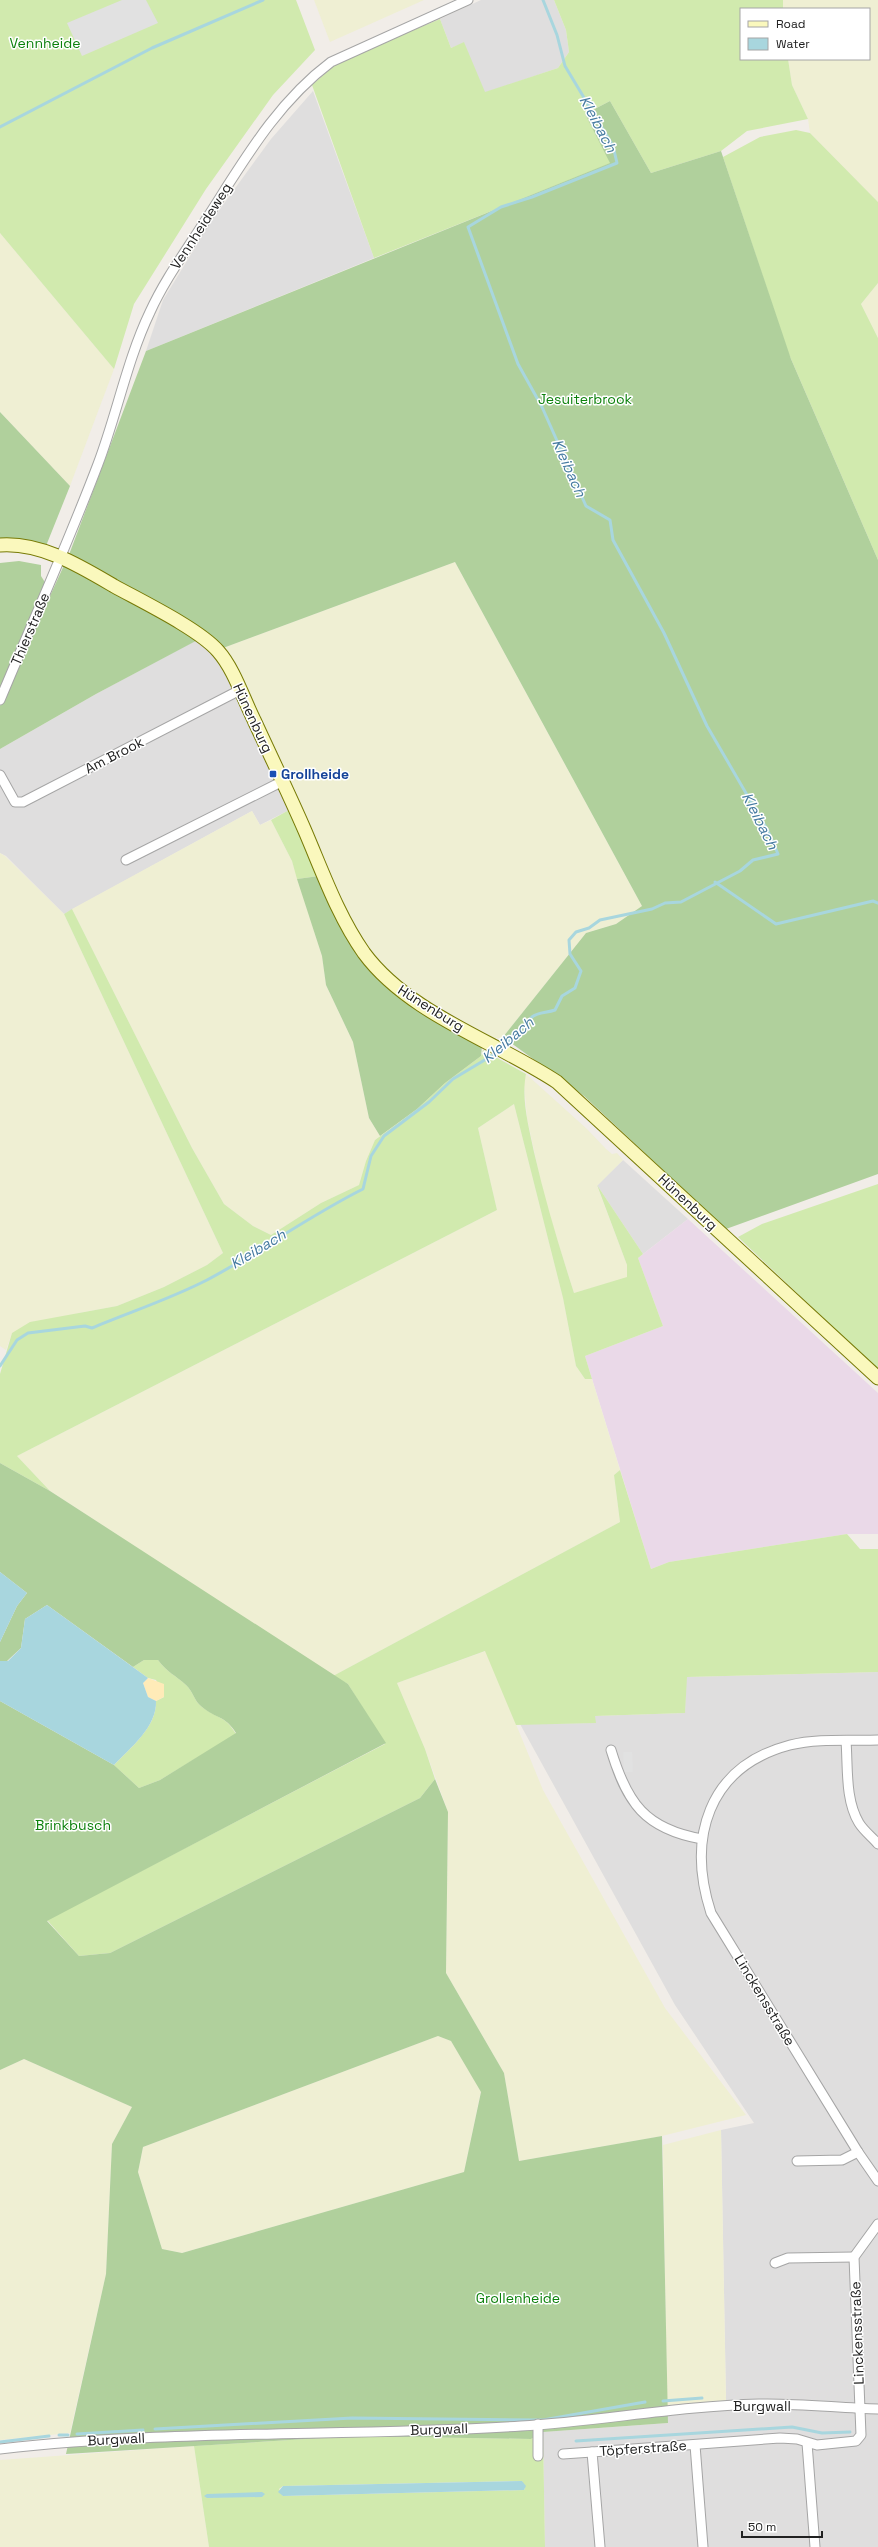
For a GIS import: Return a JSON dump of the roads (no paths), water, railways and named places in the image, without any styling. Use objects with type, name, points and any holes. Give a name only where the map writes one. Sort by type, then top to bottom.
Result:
[{"type":"street","name":"Vennheideweg","points":[[61,558],[98,462],[149,313],[166,280],[262,132],[290,98],[312,76],[331,62],[468,0]]},
{"type":"street","name":"Hünenburg","points":[[0,546],[27,546],[61,558],[89,571],[202,638],[218,650],[240,690],[283,781],[337,906],[364,953],[386,977],[409,997],[506,1050],[557,1082],[583,1104],[878,1378]]},
{"type":"street","name":"Thierstraße","points":[[0,700],[61,558]]},
{"type":"street","name":"Am Brook","points":[[0,775],[15,802],[23,802],[240,690]]},
{"type":"street","points":[[126,860],[283,781]]},
{"type":"street","name":"Linckensstraße","points":[[878,1740],[811,1742],[790,1745],[765,1755],[749,1764],[734,1776],[720,1793],[708,1816],[702,1839],[700,1862],[703,1887],[711,1913],[858,2152],[878,2181]]},
{"type":"street","points":[[846,1741],[849,1793],[853,1808],[860,1823],[878,1844]]},
{"type":"street","points":[[611,1750],[625,1788],[642,1813],[666,1830],[702,1839]]},
{"type":"street","points":[[797,2161],[842,2160],[858,2152]]},
{"type":"street","points":[[775,2263],[788,2258],[854,2256],[878,2224]]},
{"type":"street","name":"Linckensstraße","points":[[854,2256],[860,2409]]},
{"type":"street","name":"Burgwall","points":[[0,2449],[60,2442],[538,2424],[662,2410],[761,2404],[878,2409]]},
{"type":"street","name":"Töpferstraße","points":[[563,2454],[789,2438],[817,2445],[856,2441],[861,2435],[860,2409]]},
{"type":"street","points":[[538,2424],[538,2456]]},
{"type":"street","points":[[807,2443],[815,2547]]},
{"type":"street","name":"Töpferstraße","points":[[695,2445],[703,2547]]},
{"type":"street","name":"Töpferstraße","points":[[592,2452],[600,2547]]},
{"type":"water","points":[[0,1572],[27,1593],[17,1606],[0,1642]]},
{"type":"water","points":[[47,1605],[148,1678],[143,1683],[148,1697],[156,1701],[152,1720],[135,1744],[114,1765],[0,1701],[0,1661],[8,1661],[21,1648],[25,1619]]},
{"type":"water","points":[[522,2481],[526,2486],[524,2490],[283,2496],[278,2492],[283,2486]]},
{"type":"water","points":[[262,2492],[265,2494],[262,2497],[207,2498],[204,2496],[207,2494]]},
{"type":"waterway","points":[[0,127],[152,48],[263,0]]},
{"type":"waterway","name":"Kleibach","points":[[504,1046],[532,1017],[537,1014],[555,1010],[562,996],[575,988],[581,971],[570,954],[569,940],[576,932],[589,928],[600,920],[652,909],[665,903],[681,902],[740,871],[753,860],[778,854],[768,831],[707,726],[664,633],[613,540],[610,520],[586,506],[542,407],[518,364],[468,227],[501,207],[532,197],[617,163],[613,146],[565,66],[557,35],[543,0]]},
{"type":"waterway","points":[[715,882],[776,924],[873,901],[878,903]]},
{"type":"waterway","name":"Kleibach","points":[[0,1366],[17,1340],[28,1333],[85,1326],[92,1328],[179,1293],[227,1269],[323,1211],[363,1189],[371,1156],[384,1136],[429,1102],[453,1079],[498,1052]]},
{"type":"waterway","points":[[663,2401],[702,2398]]},
{"type":"waterway","points":[[155,2429],[352,2418],[543,2420],[645,2402]]},
{"type":"waterway","points":[[576,2441],[792,2427],[822,2433],[850,2432]]},
{"type":"waterway","points":[[77,2434],[143,2430]]},
{"type":"waterway","points":[[59,2435],[68,2435]]},
{"type":"waterway","points":[[0,2442],[49,2436]]},
{"type":"place","name":"Grollheide","points":[[273,774]]},
{"type":"park label","name":"Vennheide","points":[[45,43]]},
{"type":"park label","name":"Jesuiterbrook","points":[[585,399]]},
{"type":"park label","name":"Brinkbusch","points":[[73,1825]]},
{"type":"park label","name":"Grollenheide","points":[[518,2298]]}]
